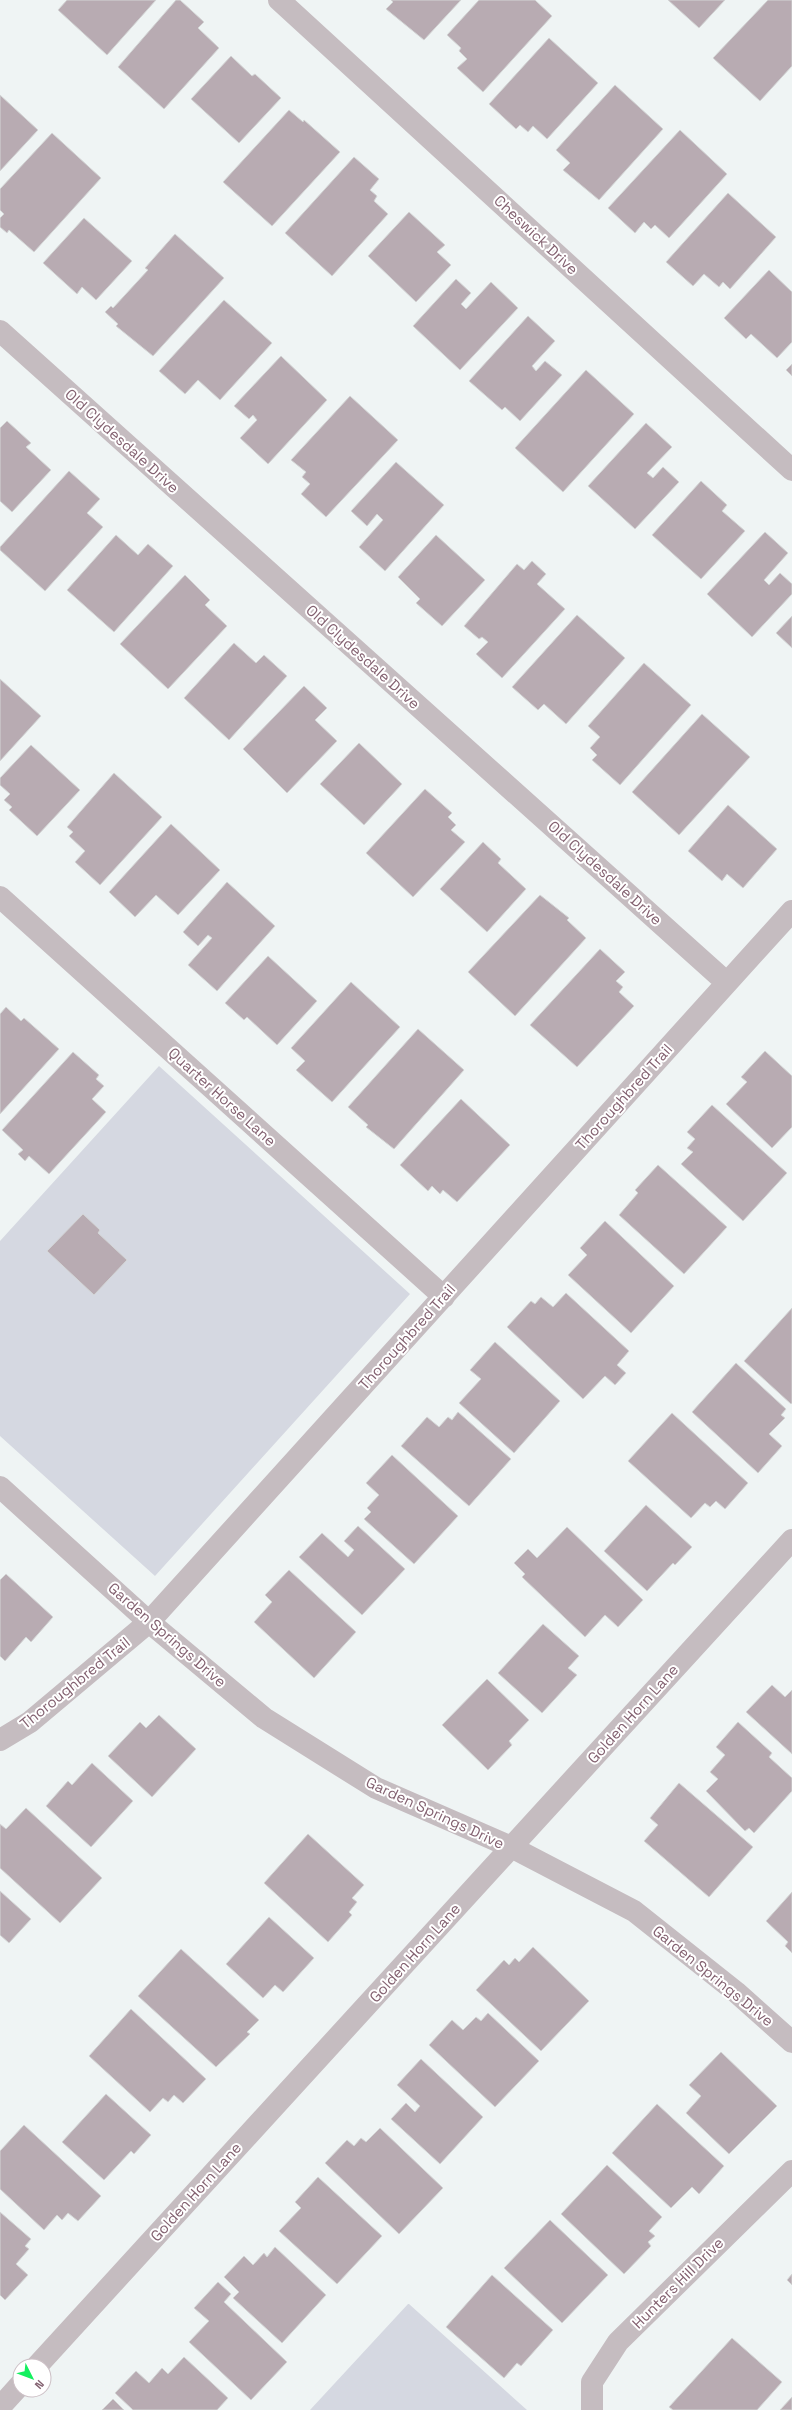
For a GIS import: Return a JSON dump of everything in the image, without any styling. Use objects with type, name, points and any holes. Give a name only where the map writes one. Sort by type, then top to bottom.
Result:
[{"type":"street","name":"Cheswick Drive","points":[[294,5],[792,470]]},
{"type":"street","name":"Old Clydesdale Drive","points":[[0,331],[727,983]]},
{"type":"street","name":"Quarter Horse Lane","points":[[0,897],[444,1297]]},
{"type":"street","name":"Thoroughbred Trail","points":[[0,1740],[30,1722],[149,1622],[792,911]]},
{"type":"street","name":"Garden Springs Drive","points":[[0,1487],[149,1622],[264,1718],[369,1784],[511,1848],[634,1911],[736,1992],[792,2042]]},
{"type":"street","name":"Golden Horn Lane","points":[[44,2358],[792,1540]]},
{"type":"street","name":"Hunters Hill Drive","points":[[592,2410],[592,2382],[618,2342],[792,2171]]},
{"type":"street","points":[[0,2407],[12,2394]]},
{"type":"shaded area","points":[[159,1066],[410,1294],[155,1576],[0,1436],[0,1241]]},
{"type":"shaded area","points":[[409,2304],[527,2410],[310,2410]]},
{"type":"building","points":[[67,0],[156,0],[107,55],[58,10]]},
{"type":"building","points":[[176,0],[180,0],[204,22],[198,28],[219,48],[164,109],[118,67]]},
{"type":"building","points":[[391,0],[461,0],[424,40],[386,9],[393,2]]},
{"type":"building","points":[[479,0],[535,0],[552,16],[483,92],[457,68],[467,59],[459,51],[461,48],[447,35]]},
{"type":"building","points":[[668,0],[725,0],[699,28]]},
{"type":"building","points":[[768,0],[792,0],[792,66],[760,101],[713,58]]},
{"type":"building","points":[[549,38],[598,83],[547,139],[533,126],[528,132],[520,125],[516,129],[489,104]]},
{"type":"building","points":[[231,56],[252,76],[255,74],[281,98],[239,143],[191,99]]},
{"type":"building","points":[[615,85],[663,129],[599,200],[563,170],[570,163],[556,150]]},
{"type":"building","points":[[0,95],[38,130],[0,171]]},
{"type":"building","points":[[289,110],[303,122],[304,120],[340,152],[272,226],[223,182]]},
{"type":"building","points":[[680,130],[727,174],[669,238],[655,225],[651,229],[644,222],[635,233],[608,208]]},
{"type":"building","points":[[52,133],[101,178],[34,252],[9,230],[7,233],[0,227],[0,218],[4,214],[0,210],[0,189]]},
{"type":"building","points":[[354,157],[379,179],[370,190],[377,196],[374,201],[388,214],[332,276],[285,233]]},
{"type":"building","points":[[728,193],[776,237],[730,289],[723,282],[719,287],[704,274],[693,286],[666,262]]},
{"type":"building","points":[[409,212],[445,245],[437,252],[451,265],[416,302],[368,256]]},
{"type":"building","points":[[84,218],[132,261],[96,300],[82,287],[77,294],[43,263]]},
{"type":"building","points":[[175,234],[224,278],[153,356],[116,326],[118,324],[105,312],[111,306],[113,308],[148,270],[145,268]]},
{"type":"building","points":[[769,270],[792,292],[792,342],[777,358],[751,334],[746,339],[724,318]]},
{"type":"building","points":[[456,279],[471,293],[461,304],[466,309],[491,282],[518,308],[460,370],[413,326]]},
{"type":"building","points":[[224,300],[272,343],[220,400],[198,380],[185,394],[159,371]]},
{"type":"building","points":[[528,316],[555,341],[532,366],[536,371],[545,361],[562,375],[520,421],[505,407],[502,410],[469,381]]},
{"type":"building","points":[[281,356],[327,400],[268,464],[240,438],[257,420],[253,415],[249,419],[234,406]]},
{"type":"building","points":[[792,364],[792,376],[786,370]]},
{"type":"building","points":[[586,370],[634,414],[563,492],[515,448]]},
{"type":"building","points":[[350,396],[398,440],[326,517],[301,494],[310,484],[302,477],[306,472],[291,460]]},
{"type":"building","points":[[7,421],[31,443],[26,447],[51,470],[12,512],[0,501],[0,428]]},
{"type":"building","points":[[646,423],[672,447],[647,473],[653,478],[663,467],[679,482],[635,529],[588,486]]},
{"type":"building","points":[[396,462],[444,505],[385,571],[359,547],[383,520],[377,514],[367,526],[351,511]]},
{"type":"building","points":[[69,471],[100,499],[87,513],[103,527],[45,591],[0,550],[0,547]]},
{"type":"building","points":[[701,481],[727,505],[722,511],[745,531],[701,579],[652,535]]},
{"type":"building","points":[[765,532],[788,553],[764,580],[769,585],[780,573],[792,584],[792,594],[752,637],[707,594]]},
{"type":"building","points":[[116,535],[138,555],[148,544],[173,566],[114,632],[67,590]]},
{"type":"building","points":[[436,535],[485,580],[442,626],[416,603],[420,599],[398,577]]},
{"type":"building","points":[[532,561],[546,574],[537,584],[565,609],[502,678],[476,654],[488,642],[482,637],[479,639],[464,626],[517,564],[524,570]]},
{"type":"building","points":[[185,575],[210,600],[205,605],[227,626],[168,689],[120,644]]},
{"type":"building","points":[[577,615],[625,658],[566,724],[544,704],[538,710],[512,687]]},
{"type":"building","points":[[792,616],[792,648],[776,633]]},
{"type":"building","points":[[234,643],[256,663],[264,655],[287,676],[229,740],[184,698]]},
{"type":"building","points":[[644,663],[691,705],[620,785],[592,760],[597,755],[590,748],[600,737],[588,726]]},
{"type":"building","points":[[0,679],[41,716],[0,761]]},
{"type":"building","points":[[304,686],[327,708],[315,720],[337,741],[287,793],[243,749]]},
{"type":"building","points":[[702,714],[750,757],[679,835],[632,792]]},
{"type":"building","points":[[359,743],[402,784],[364,825],[320,784]]},
{"type":"building","points":[[31,745],[80,790],[37,836],[9,810],[12,807],[4,800],[10,794],[0,785],[0,778]]},
{"type":"building","points":[[114,773],[162,817],[100,885],[75,862],[85,851],[69,836],[73,832],[67,827]]},
{"type":"building","points":[[425,789],[452,813],[448,817],[456,825],[451,830],[465,842],[413,897],[366,853]]},
{"type":"building","points":[[728,805],[777,849],[743,888],[727,874],[722,881],[688,851]]},
{"type":"building","points":[[171,824],[220,870],[178,915],[156,895],[135,917],[109,892]]},
{"type":"building","points":[[483,842],[501,859],[498,863],[526,889],[487,932],[440,889]]},
{"type":"building","points":[[227,882],[275,926],[217,991],[188,965],[212,938],[208,935],[198,946],[183,932]]},
{"type":"building","points":[[540,895],[569,918],[567,920],[586,938],[515,1016],[468,972]]},
{"type":"building","points":[[600,949],[625,972],[616,981],[623,987],[619,992],[634,1006],[577,1067],[530,1025]]},
{"type":"building","points":[[268,956],[317,1001],[277,1045],[247,1017],[244,1020],[225,1003]]},
{"type":"building","points":[[351,982],[400,1027],[332,1102],[296,1070],[305,1061],[291,1048]]},
{"type":"building","points":[[6,1007],[21,1021],[24,1018],[59,1049],[0,1114],[0,1014]]},
{"type":"building","points":[[418,1029],[464,1070],[394,1149],[366,1127],[368,1125],[348,1107]]},
{"type":"building","points":[[765,1051],[792,1076],[792,1127],[772,1148],[726,1104],[747,1082],[741,1077]]},
{"type":"building","points":[[73,1052],[99,1075],[96,1079],[104,1086],[92,1099],[106,1112],[49,1174],[29,1156],[25,1161],[18,1154],[23,1150],[2,1130]]},
{"type":"building","points":[[461,1099],[510,1145],[457,1202],[443,1190],[440,1194],[432,1186],[428,1191],[400,1165]]},
{"type":"building","points":[[712,1105],[787,1173],[743,1221],[681,1164],[693,1152],[687,1148],[695,1139],[687,1132]]},
{"type":"building","points":[[658,1165],[727,1227],[684,1274],[619,1215],[638,1193],[635,1190]]},
{"type":"building","points":[[83,1214],[100,1230],[98,1233],[127,1260],[94,1295],[47,1251]]},
{"type":"building","points":[[605,1221],[674,1286],[631,1333],[568,1275],[587,1255],[580,1248]]},
{"type":"building","points":[[566,1293],[629,1351],[617,1365],[626,1373],[615,1385],[605,1376],[583,1399],[507,1327],[531,1301],[535,1304],[541,1297],[553,1307]]},
{"type":"building","points":[[792,1308],[792,1403],[791,1404],[744,1361]]},
{"type":"building","points":[[495,1342],[560,1401],[514,1453],[459,1403],[481,1379],[470,1370]]},
{"type":"building","points":[[736,1363],[786,1409],[781,1415],[785,1418],[769,1434],[782,1446],[758,1473],[692,1412]]},
{"type":"building","points":[[458,1412],[511,1459],[469,1506],[401,1446],[427,1417],[439,1427],[448,1417],[452,1420]]},
{"type":"building","points":[[672,1413],[748,1483],[725,1509],[716,1501],[710,1507],[705,1503],[691,1518],[628,1461]]},
{"type":"building","points":[[392,1455],[458,1516],[414,1564],[364,1519],[371,1512],[367,1508],[379,1495],[366,1483]]},
{"type":"building","points":[[646,1505],[692,1547],[675,1565],[673,1563],[647,1591],[604,1551]]},
{"type":"building","points":[[358,1526],[405,1569],[362,1615],[299,1557],[322,1533],[348,1557],[354,1550],[344,1541]]},
{"type":"building","points":[[567,1527],[643,1600],[618,1627],[605,1615],[585,1637],[522,1577],[525,1574],[514,1563],[528,1549],[537,1558]]},
{"type":"building","points":[[289,1570],[356,1632],[314,1678],[254,1622],[272,1602],[265,1595]]},
{"type":"building","points":[[6,1574],[53,1617],[31,1642],[26,1637],[5,1661],[0,1656],[0,1580]]},
{"type":"building","points":[[543,1624],[579,1656],[568,1668],[577,1675],[542,1713],[498,1673]]},
{"type":"building","points":[[487,1679],[529,1720],[509,1741],[512,1745],[488,1770],[442,1725]]},
{"type":"building","points":[[772,1685],[785,1697],[792,1690],[792,1754],[746,1712]]},
{"type":"building","points":[[159,1715],[196,1749],[152,1797],[108,1756],[140,1722],[146,1728]]},
{"type":"building","points":[[738,1722],[772,1753],[769,1757],[792,1778],[792,1791],[754,1833],[749,1828],[745,1831],[706,1791],[718,1779],[710,1772],[725,1755],[716,1747]]},
{"type":"building","points":[[92,1763],[133,1801],[91,1847],[46,1806],[68,1781],[72,1785]]},
{"type":"building","points":[[679,1783],[753,1847],[709,1897],[644,1841],[658,1825],[650,1818]]},
{"type":"building","points":[[26,1808],[102,1878],[60,1923],[0,1868],[0,1824],[6,1829]]},
{"type":"building","points":[[308,1834],[364,1885],[352,1898],[357,1902],[349,1912],[352,1915],[328,1942],[264,1883]]},
{"type":"building","points":[[0,1891],[31,1919],[9,1943],[0,1935]]},
{"type":"building","points":[[792,1892],[792,1953],[785,1946],[788,1942],[766,1921]]},
{"type":"building","points":[[269,1917],[314,1958],[283,1992],[275,1985],[263,1998],[226,1964]]},
{"type":"building","points":[[533,1947],[589,2001],[541,2051],[476,1990],[504,1960],[509,1965],[515,1958],[519,1962]]},
{"type":"building","points":[[181,1949],[259,2020],[247,2032],[250,2034],[216,2067],[138,1996]]},
{"type":"building","points":[[131,2009],[206,2079],[183,2103],[174,2095],[168,2102],[163,2098],[150,2112],[89,2056]]},
{"type":"building","points":[[488,2013],[539,2061],[495,2107],[429,2045],[452,2020],[463,2030],[476,2017],[481,2021]]},
{"type":"building","points":[[721,2052],[777,2106],[729,2154],[686,2113],[701,2096],[689,2085]]},
{"type":"building","points":[[421,2059],[483,2117],[440,2164],[391,2119],[406,2103],[415,2112],[420,2106],[397,2085]]},
{"type":"building","points":[[106,2094],[151,2135],[134,2154],[131,2151],[104,2180],[62,2142]]},
{"type":"building","points":[[657,2104],[724,2166],[699,2194],[692,2187],[671,2208],[612,2153]]},
{"type":"building","points":[[24,2125],[101,2196],[78,2221],[68,2213],[62,2220],[57,2215],[44,2230],[0,2189],[0,2151]]},
{"type":"building","points":[[380,2128],[443,2188],[399,2234],[325,2163],[347,2140],[354,2146],[361,2138],[366,2142]]},
{"type":"building","points":[[607,2165],[662,2217],[649,2231],[655,2236],[648,2242],[651,2246],[624,2274],[561,2214]]},
{"type":"building","points":[[318,2177],[382,2236],[337,2284],[279,2231],[301,2208],[295,2202]]},
{"type":"building","points":[[0,2212],[31,2239],[25,2246],[29,2249],[16,2264],[28,2275],[5,2300],[0,2295]]},
{"type":"building","points":[[550,2220],[608,2275],[562,2323],[504,2268]]},
{"type":"building","points":[[275,2247],[326,2295],[282,2343],[233,2298],[239,2292],[224,2277],[244,2256],[253,2265],[264,2253],[267,2257]]},
{"type":"building","points":[[792,2274],[792,2285],[787,2280]]},
{"type":"building","points":[[492,2275],[553,2330],[521,2366],[517,2363],[504,2378],[446,2327]]},
{"type":"building","points":[[218,2282],[231,2294],[224,2302],[287,2362],[251,2400],[189,2342],[209,2321],[194,2308]]},
{"type":"building","points":[[732,2338],[782,2382],[757,2410],[673,2410],[669,2407]]},
{"type":"building","points":[[184,2357],[228,2398],[217,2410],[133,2410],[115,2393],[136,2371],[149,2383],[162,2368],[168,2374]]},
{"type":"building","points":[[792,2397],[792,2410],[780,2410]]},
{"type":"building","points":[[113,2399],[124,2410],[102,2410]]}]
